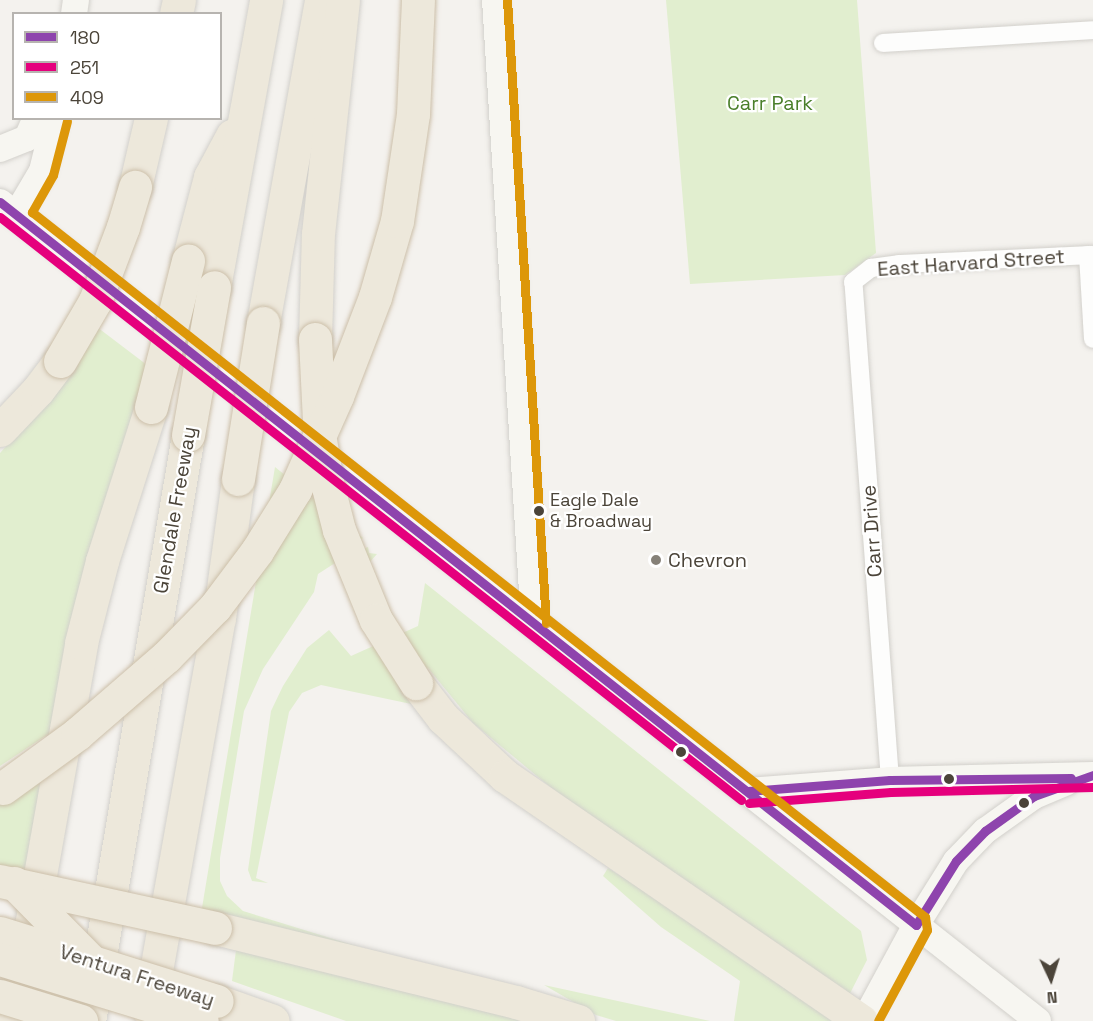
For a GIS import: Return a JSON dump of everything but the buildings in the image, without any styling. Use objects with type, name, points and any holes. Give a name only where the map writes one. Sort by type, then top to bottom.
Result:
[{"type":"highway","name":"Glendale Freeway","points":[[89,1021],[188,435],[266,0]]},
{"type":"highway","points":[[147,1021],[219,618],[263,323],[321,0]]},
{"type":"highway","points":[[343,0],[318,234],[315,339],[320,440],[328,487],[339,530],[376,620],[416,683],[443,718],[505,776],[863,1021]]},
{"type":"highway","points":[[1,789],[77,734],[166,657],[215,607],[257,551],[295,489],[336,396],[375,297],[397,221],[413,114],[418,0]]},
{"type":"highway","points":[[14,1021],[81,643],[102,561],[151,407],[210,177],[244,113]]},
{"type":"highway","points":[[0,430],[38,390],[60,361],[95,302],[123,227],[151,120]]},
{"type":"highway","points":[[0,871],[87,956],[136,1021]]},
{"type":"highway","points":[[0,880],[215,928],[516,1002],[578,1021]]},
{"type":"highway","name":"Ventura Freeway","points":[[0,933],[210,1011],[273,1021]]},
{"type":"highway","points":[[0,959],[210,1011]]},
{"type":"highway","points":[[0,974],[154,1021]]},
{"type":"highway","points":[[0,996],[81,1021]]},
{"type":"main road","points":[[495,0],[534,624]]},
{"type":"main road","points":[[0,149],[27,138],[35,120]]},
{"type":"main road","points":[[55,120],[42,171],[8,209],[1038,1021]]},
{"type":"main road","points":[[748,791],[890,780],[1086,777]]},
{"type":"main road","points":[[863,1021],[916,925],[956,861],[985,831],[1034,795],[1086,777]]},
{"type":"street","points":[[883,43],[1093,30]]},
{"type":"street","points":[[1090,255],[1093,339]]},
{"type":"street","name":"East Harvard Street","points":[[853,282],[871,267],[1090,255]]},
{"type":"street","name":"Carr Drive","points":[[853,282],[890,780]]},
{"type":"green space","name":"Carr Park","points":[[666,0],[857,0],[876,253],[845,275],[690,284]]},
{"type":"green space","points":[[93,324],[147,365],[59,727],[0,766],[0,453],[42,407]]},
{"type":"green space","points":[[275,467],[363,538],[360,540],[363,549],[368,547],[369,553],[377,554],[368,564],[360,561],[335,563],[318,574],[314,592],[263,669],[244,711],[220,858],[220,881],[227,896],[243,911],[369,950],[201,914]]},
{"type":"green space","points":[[425,583],[861,931],[867,960],[836,1021],[734,1021],[740,981],[661,927],[603,876],[608,868],[772,971],[473,723],[428,668],[403,682],[416,705],[321,685],[302,693],[289,712],[256,878],[268,883],[252,881],[248,870],[271,711],[283,686],[307,648],[329,630],[351,656],[418,626]]},
{"type":"green space","points":[[52,766],[32,877],[0,870],[0,798]]},
{"type":"green space","points":[[236,950],[531,1021],[346,1021],[232,981]]},
{"type":"green space","points":[[544,985],[710,1021],[616,1021],[596,1015]]},
{"type":"transit line","name":"409","points":[[507,0],[546,623]]},
{"type":"transit line","name":"409","points":[[67,121],[53,175],[32,212],[925,917],[927,930],[878,1021]]},
{"type":"transit line","name":"180","points":[[0,202],[916,925],[956,861],[985,831],[1034,796],[1093,775]]},
{"type":"transit line","name":"251","points":[[0,217],[741,800]]},
{"type":"transit line","name":"180","points":[[748,791],[890,780],[1071,778]]},
{"type":"transit line","name":"251","points":[[749,803],[891,792],[1093,787]]},
{"type":"place","name":"Eagle Dale & Broadway","points":[[539,511]]},
{"type":"place","name":"Chevron","points":[[656,560]]}]
